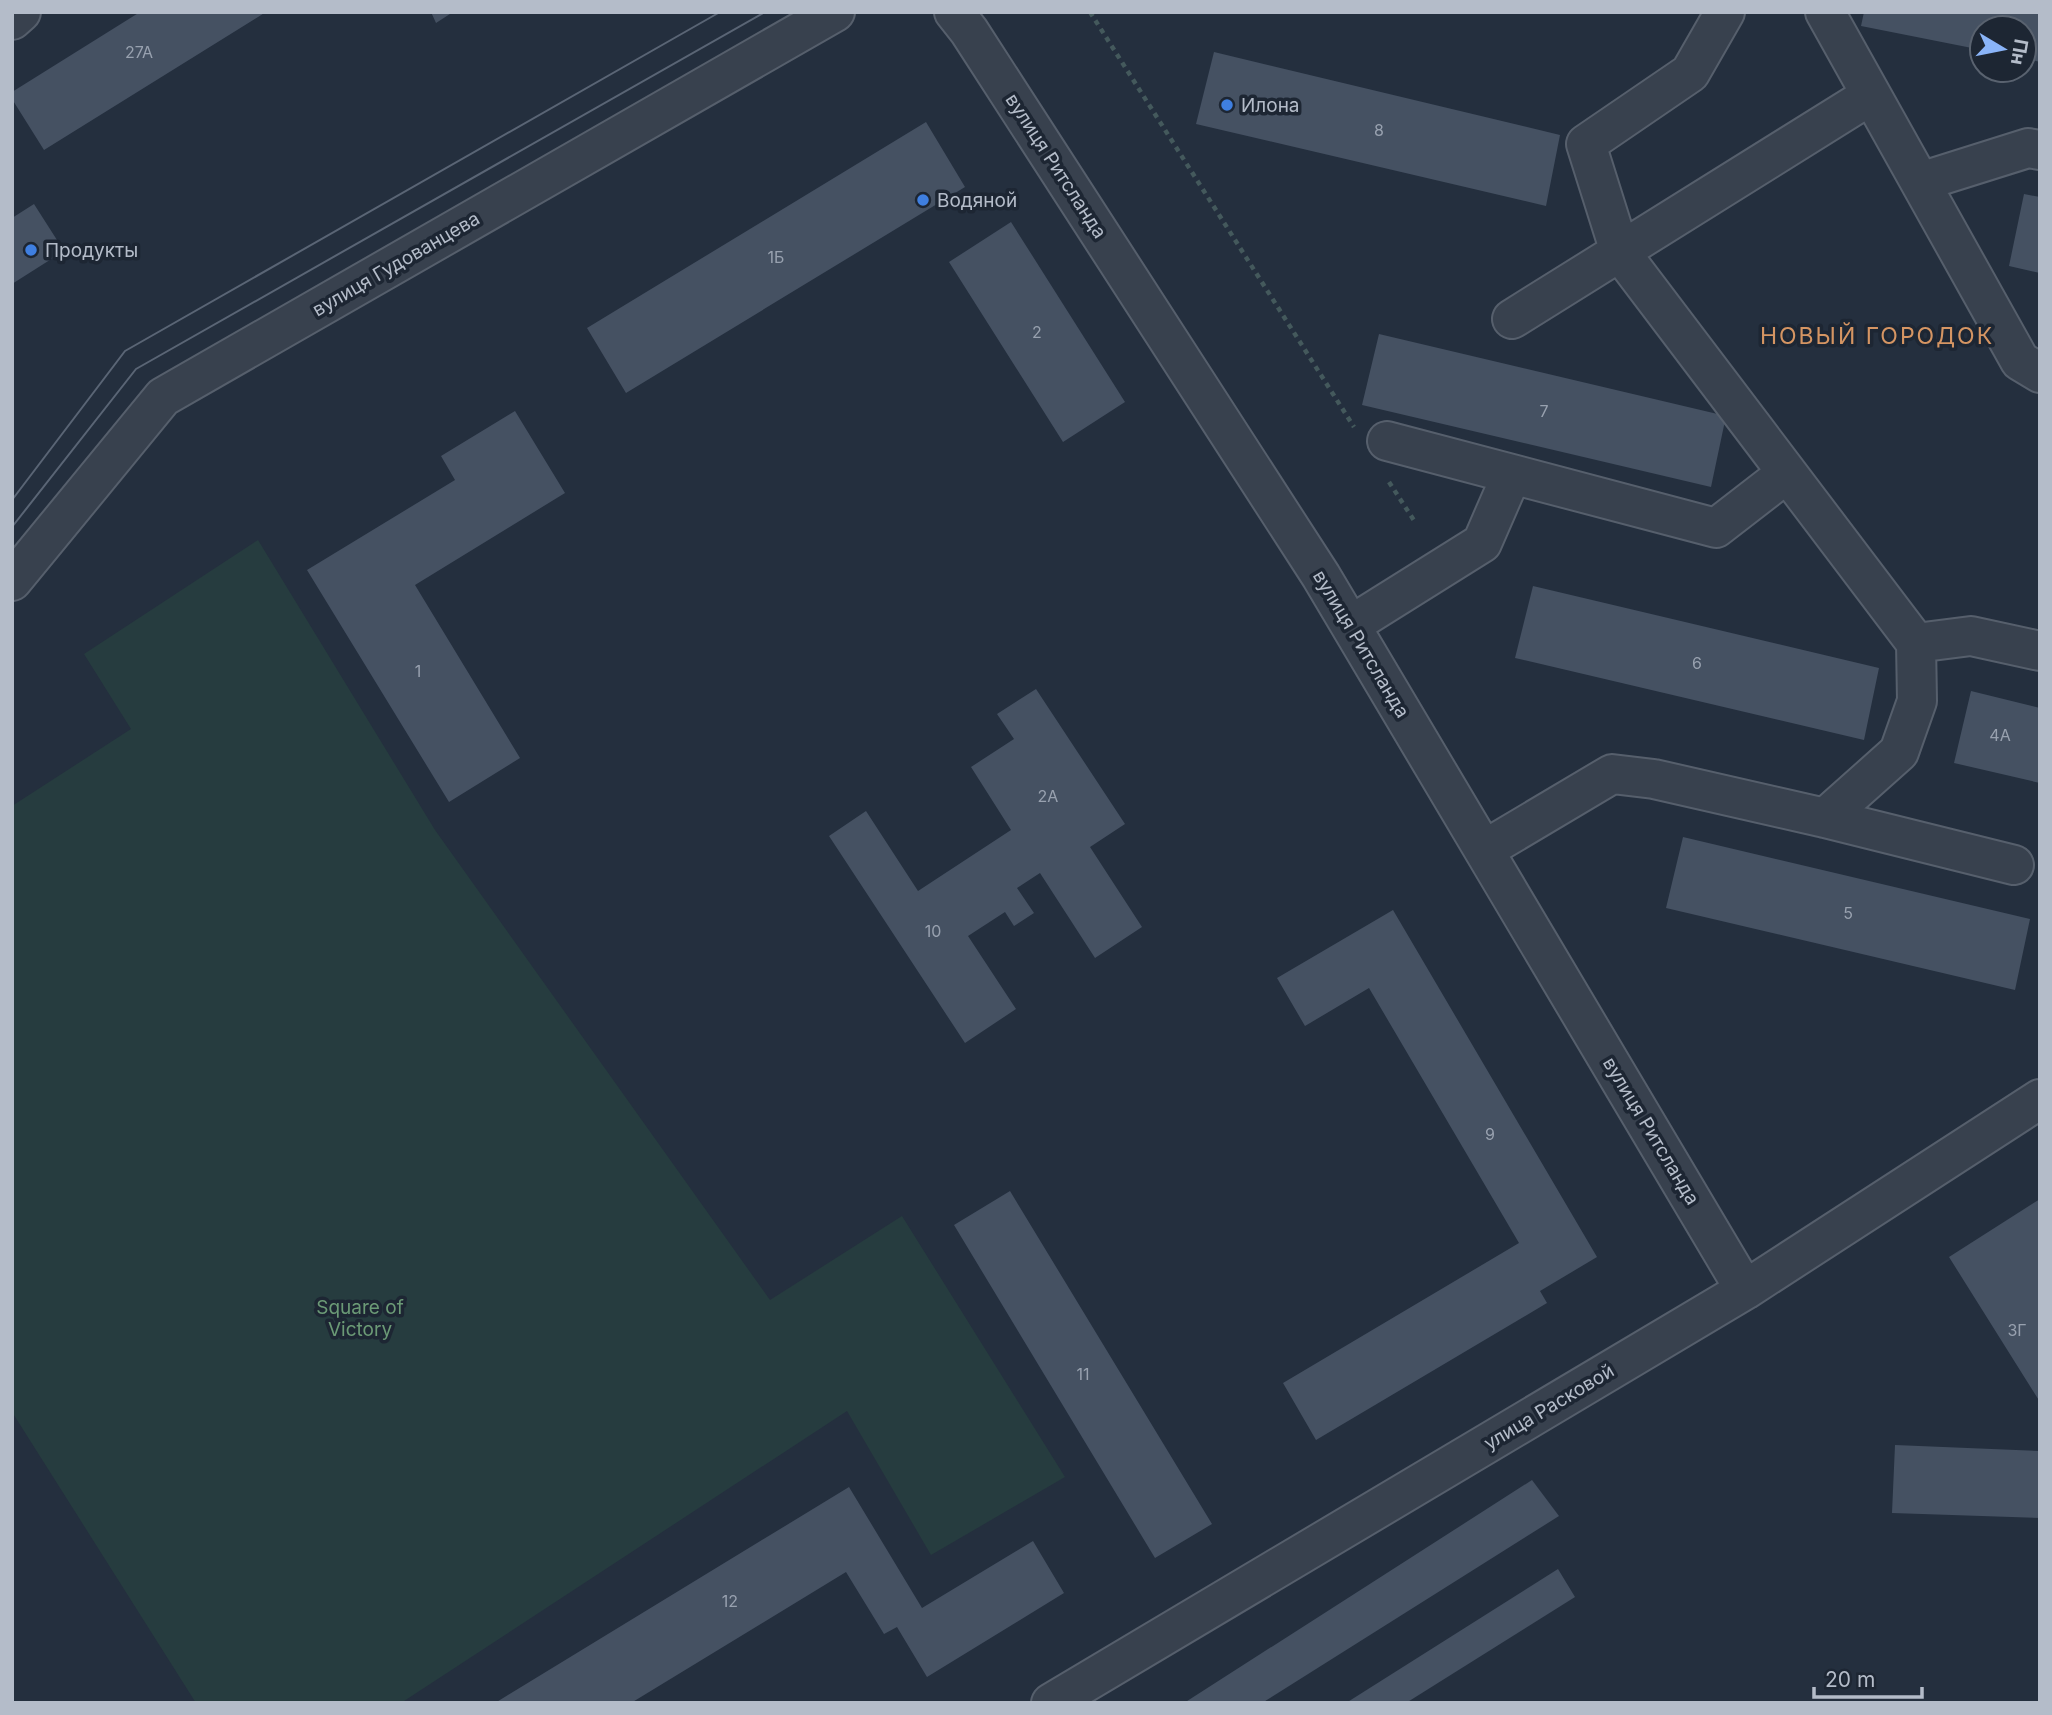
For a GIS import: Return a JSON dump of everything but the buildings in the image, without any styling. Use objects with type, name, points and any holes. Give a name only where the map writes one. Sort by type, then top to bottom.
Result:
[{"type":"street","points":[[12,20],[21,12]]},
{"type":"street","name":"вулиця Гудованцева","points":[[12,581],[163,397],[835,12]]},
{"type":"street","name":"вулиця Ритсланда","points":[[954,12],[969,31],[1306,552],[1745,1290]]},
{"type":"street","points":[[1725,12],[1690,73],[1586,144],[1620,252],[1916,643],[1917,701],[1899,752],[1825,818]]},
{"type":"street","points":[[1825,12],[2020,361],[2040,373]]},
{"type":"street","points":[[1512,318],[1871,95]]},
{"type":"street","points":[[1920,182],[2028,148],[2040,150]]},
{"type":"street","points":[[1376,449],[1512,474],[1716,528],[1787,472]]},
{"type":"street","points":[[1351,625],[1482,543],[1512,474]]},
{"type":"street","points":[[1916,643],[1971,636],[2040,651]]},
{"type":"street","points":[[1484,850],[1612,774],[1654,779],[2014,865]]},
{"type":"street","name":"улица Расковой","points":[[1051,1703],[1745,1290],[2040,1099]]},
{"type":"path","points":[[1090,12],[1376,449],[1415,522]]},
{"type":"green space","name":"Square of Victory","points":[[258,540],[435,830],[770,1300],[902,1216],[1065,1477],[931,1555],[847,1411],[401,1703],[196,1703],[12,1412],[12,806],[131,729],[84,654]]},
{"type":"tram line","points":[[12,500],[125,351],[720,12]]},
{"type":"tram line","points":[[12,527],[136,369],[765,12]]},
{"type":"place","name":"Илона","points":[[1227,105]]},
{"type":"place","name":"Водяной","points":[[923,200]]},
{"type":"place","name":"Продукты","points":[[31,250]]},
{"type":"district","name":"НОВЫЙ ГОРОДОК","points":[[1877,336]]}]
